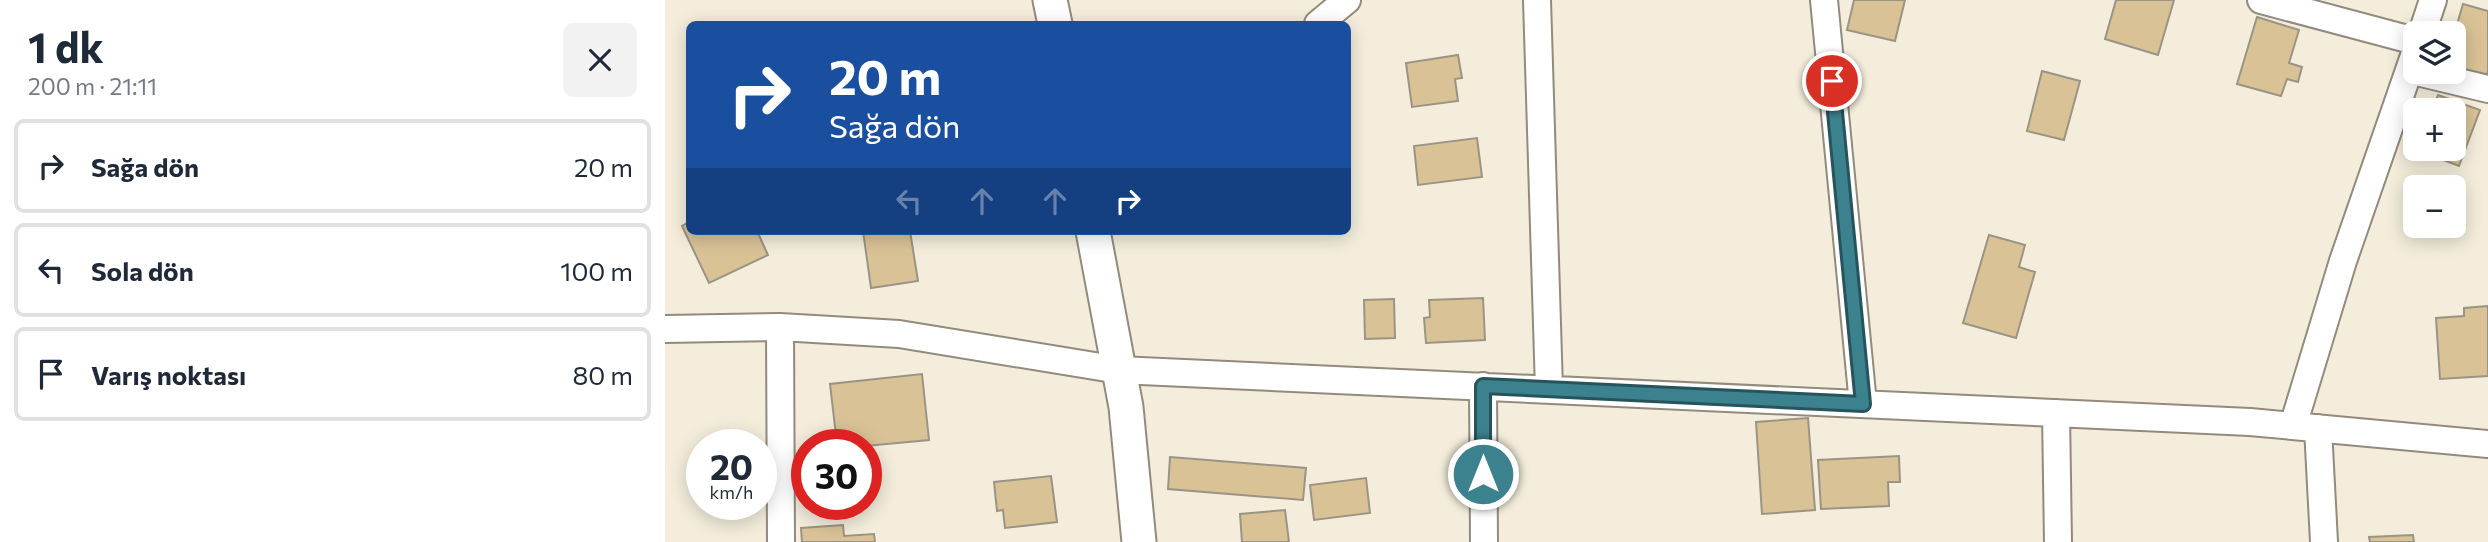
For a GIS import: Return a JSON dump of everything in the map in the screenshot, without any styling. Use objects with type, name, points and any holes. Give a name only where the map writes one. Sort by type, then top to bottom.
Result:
[{"type":"main road","points":[[1050,0],[1054,21]]},
{"type":"main road","points":[[1094,235],[1126,407],[1139,542]]},
{"type":"street","points":[[1322,21],[1347,0]]},
{"type":"street","points":[[1537,0],[1549,389]]},
{"type":"street","points":[[1824,0],[1863,404]]},
{"type":"street","points":[[2261,0],[2403,38]]},
{"type":"street","points":[[2426,21],[2433,0]]},
{"type":"street","points":[[2466,82],[2488,89]]},
{"type":"street","points":[[2323,542],[2305,427],[2343,261],[2408,84]]},
{"type":"street","points":[[665,329],[780,327],[899,334],[1119,370],[2056,413],[2305,427],[2488,444]]},
{"type":"street","points":[[780,327],[781,542]]},
{"type":"street","points":[[1483,386],[1485,542]]},
{"type":"street","points":[[2056,413],[2059,542]]},
{"type":"building","points":[[1854,0],[1905,0],[1895,41],[1847,30]]},
{"type":"building","points":[[2116,0],[2174,0],[2158,55],[2105,39]]},
{"type":"building","points":[[2463,4],[2488,11],[2486,79],[2466,74],[2466,21],[2458,21]]},
{"type":"building","points":[[2257,17],[2299,30],[2289,63],[2302,67],[2298,82],[2287,79],[2281,96],[2237,84]]},
{"type":"building","points":[[1458,55],[1462,78],[1455,79],[1458,101],[1412,107],[1406,63]]},
{"type":"building","points":[[2042,71],[2080,81],[2064,140],[2027,131]]},
{"type":"building","points":[[2466,105],[2480,110],[2466,147]]},
{"type":"building","points":[[1477,138],[1482,177],[1418,185],[1414,146]]},
{"type":"building","points":[[2446,161],[2461,161],[2459,166]]},
{"type":"building","points":[[686,235],[759,235],[768,255],[709,283]]},
{"type":"building","points":[[864,235],[911,235],[918,281],[871,288]]},
{"type":"building","points":[[1989,235],[2025,245],[2019,267],[2035,272],[2016,338],[1963,323]]},
{"type":"building","points":[[1483,298],[1485,340],[1426,343],[1424,318],[1430,317],[1429,300]]},
{"type":"building","points":[[1394,299],[1395,338],[1365,339],[1364,300]]},
{"type":"building","points":[[2488,306],[2488,376],[2440,379],[2436,318],[2464,316],[2464,308]]},
{"type":"building","points":[[922,374],[929,440],[882,444],[882,429],[835,429],[830,384]]},
{"type":"building","points":[[1808,418],[1815,510],[1762,514],[1756,422]]},
{"type":"building","points":[[1899,456],[1900,482],[1888,482],[1889,506],[1821,509],[1818,460]]},
{"type":"building","points":[[1170,457],[1306,468],[1303,500],[1168,489]]},
{"type":"building","points":[[1051,476],[1057,522],[1005,528],[1003,510],[997,511],[994,482]]},
{"type":"building","points":[[1366,478],[1370,513],[1314,520],[1310,485]]},
{"type":"building","points":[[1285,510],[1289,542],[1242,542],[1240,514]]},
{"type":"building","points":[[843,525],[844,536],[874,534],[875,542],[802,542],[801,528]]},
{"type":"building","points":[[2413,535],[2414,542],[2370,542],[2369,537]]},
{"type":"route","points":[[1483,474],[1483,386],[1863,404],[1832,81]]}]
